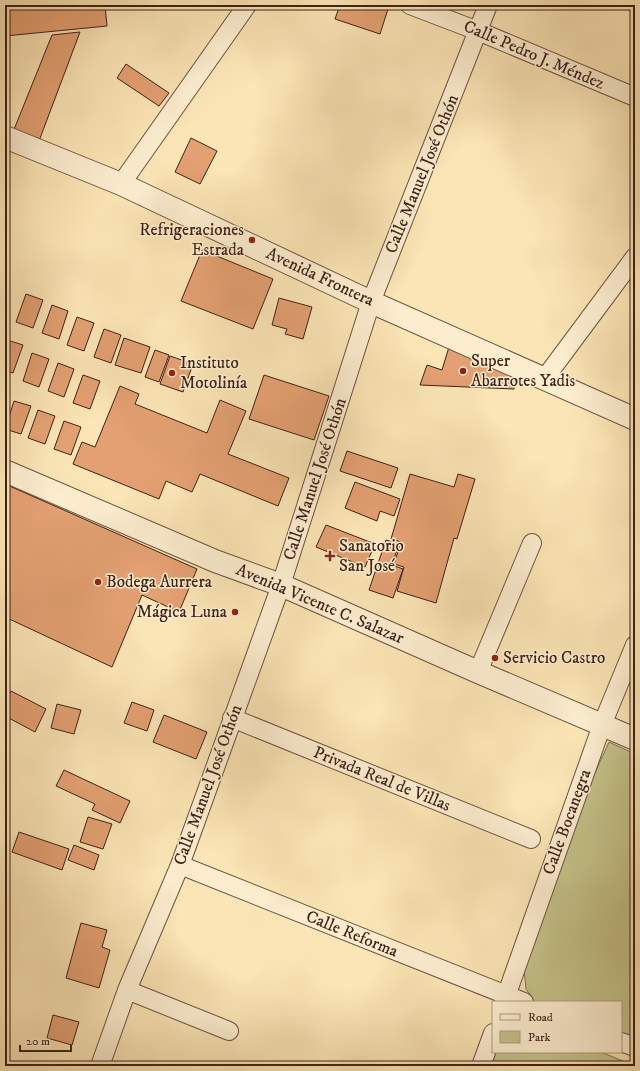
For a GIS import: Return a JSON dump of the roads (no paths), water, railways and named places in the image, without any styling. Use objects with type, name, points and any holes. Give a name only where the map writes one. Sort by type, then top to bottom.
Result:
[{"type":"street","points":[[121,184],[247,5]]},
{"type":"street","name":"Calle Pedro J. Méndez","points":[[410,5],[478,31],[635,97]]},
{"type":"street","name":"Calle Manuel José Othón","points":[[100,1066],[128,990],[180,865],[281,585],[372,302],[488,5]]},
{"type":"street","name":"Avenida Frontera","points":[[5,136],[121,184],[372,302],[635,418]]},
{"type":"street","points":[[545,378],[635,257]]},
{"type":"street","name":"Avenida Vicente C. Salazar","points":[[5,471],[214,560],[281,585],[635,739]]},
{"type":"street","points":[[478,672],[532,543]]},
{"type":"street","name":"Calle Bocanegra","points":[[506,998],[602,725],[635,645]]},
{"type":"street","name":"Privada Real de Villas","points":[[232,718],[531,839]]},
{"type":"street","name":"Calle Reforma","points":[[180,865],[506,998],[520,1001]]},
{"type":"street","points":[[128,990],[230,1031]]},
{"type":"street","points":[[481,1066],[492,1036]]},
{"type":"street","points":[[622,1042],[635,1048]]},
{"type":"place","name":"Refrigeraciones Estrada","points":[[252,240]]},
{"type":"place","name":"Super Abarrotes Yadis","points":[[463,371]]},
{"type":"place","name":"Instituto Motolinía","points":[[172,373]]},
{"type":"place","name":"Sanatorio San José","points":[[330,556]]},
{"type":"place","name":"Bodega Aurrera","points":[[98,582]]},
{"type":"place","name":"Mágica Luna","points":[[235,612]]},
{"type":"place","name":"Servicio Castro","points":[[495,658]]}]
